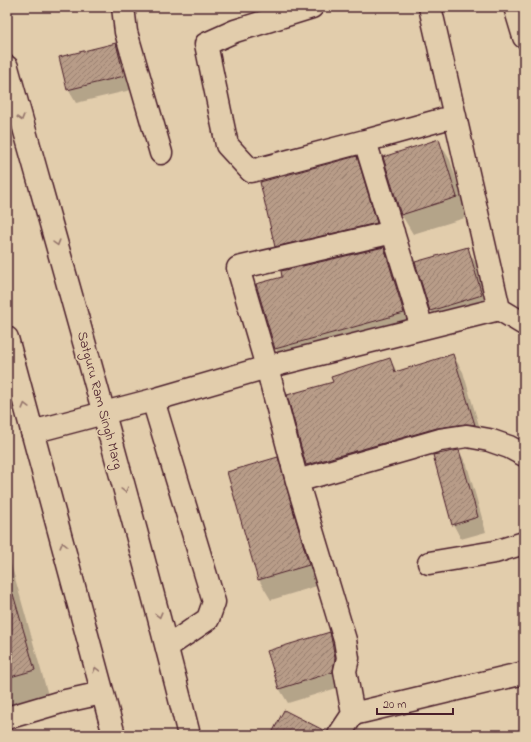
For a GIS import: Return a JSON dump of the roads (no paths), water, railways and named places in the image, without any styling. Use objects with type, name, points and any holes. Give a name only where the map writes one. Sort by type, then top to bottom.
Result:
[{"type":"street","points":[[123,7],[126,32],[161,153]]},
{"type":"street","points":[[312,7],[235,31],[206,44],[227,145],[251,171],[455,116]]},
{"type":"street","points":[[430,7],[499,309]]},
{"type":"street","points":[[515,7],[524,37]]},
{"type":"street","name":"Satguru Ram Singh Marg","points":[[7,67],[104,412],[189,735]]},
{"type":"street","points":[[365,141],[422,328]]},
{"type":"street","points":[[340,735],[353,714],[345,671],[348,658],[345,640],[297,482],[267,367],[238,268],[393,232]]},
{"type":"street","points":[[32,432],[153,400],[267,367],[499,309],[524,324]]},
{"type":"street","points":[[7,338],[114,735]]},
{"type":"street","points":[[153,400],[214,602],[208,619],[167,648]]},
{"type":"street","points":[[297,482],[440,440],[466,436],[488,440],[524,455]]},
{"type":"street","points":[[429,563],[495,552],[524,543]]},
{"type":"street","points":[[353,714],[524,673]]},
{"type":"street","points":[[7,718],[61,702],[102,693]]}]
